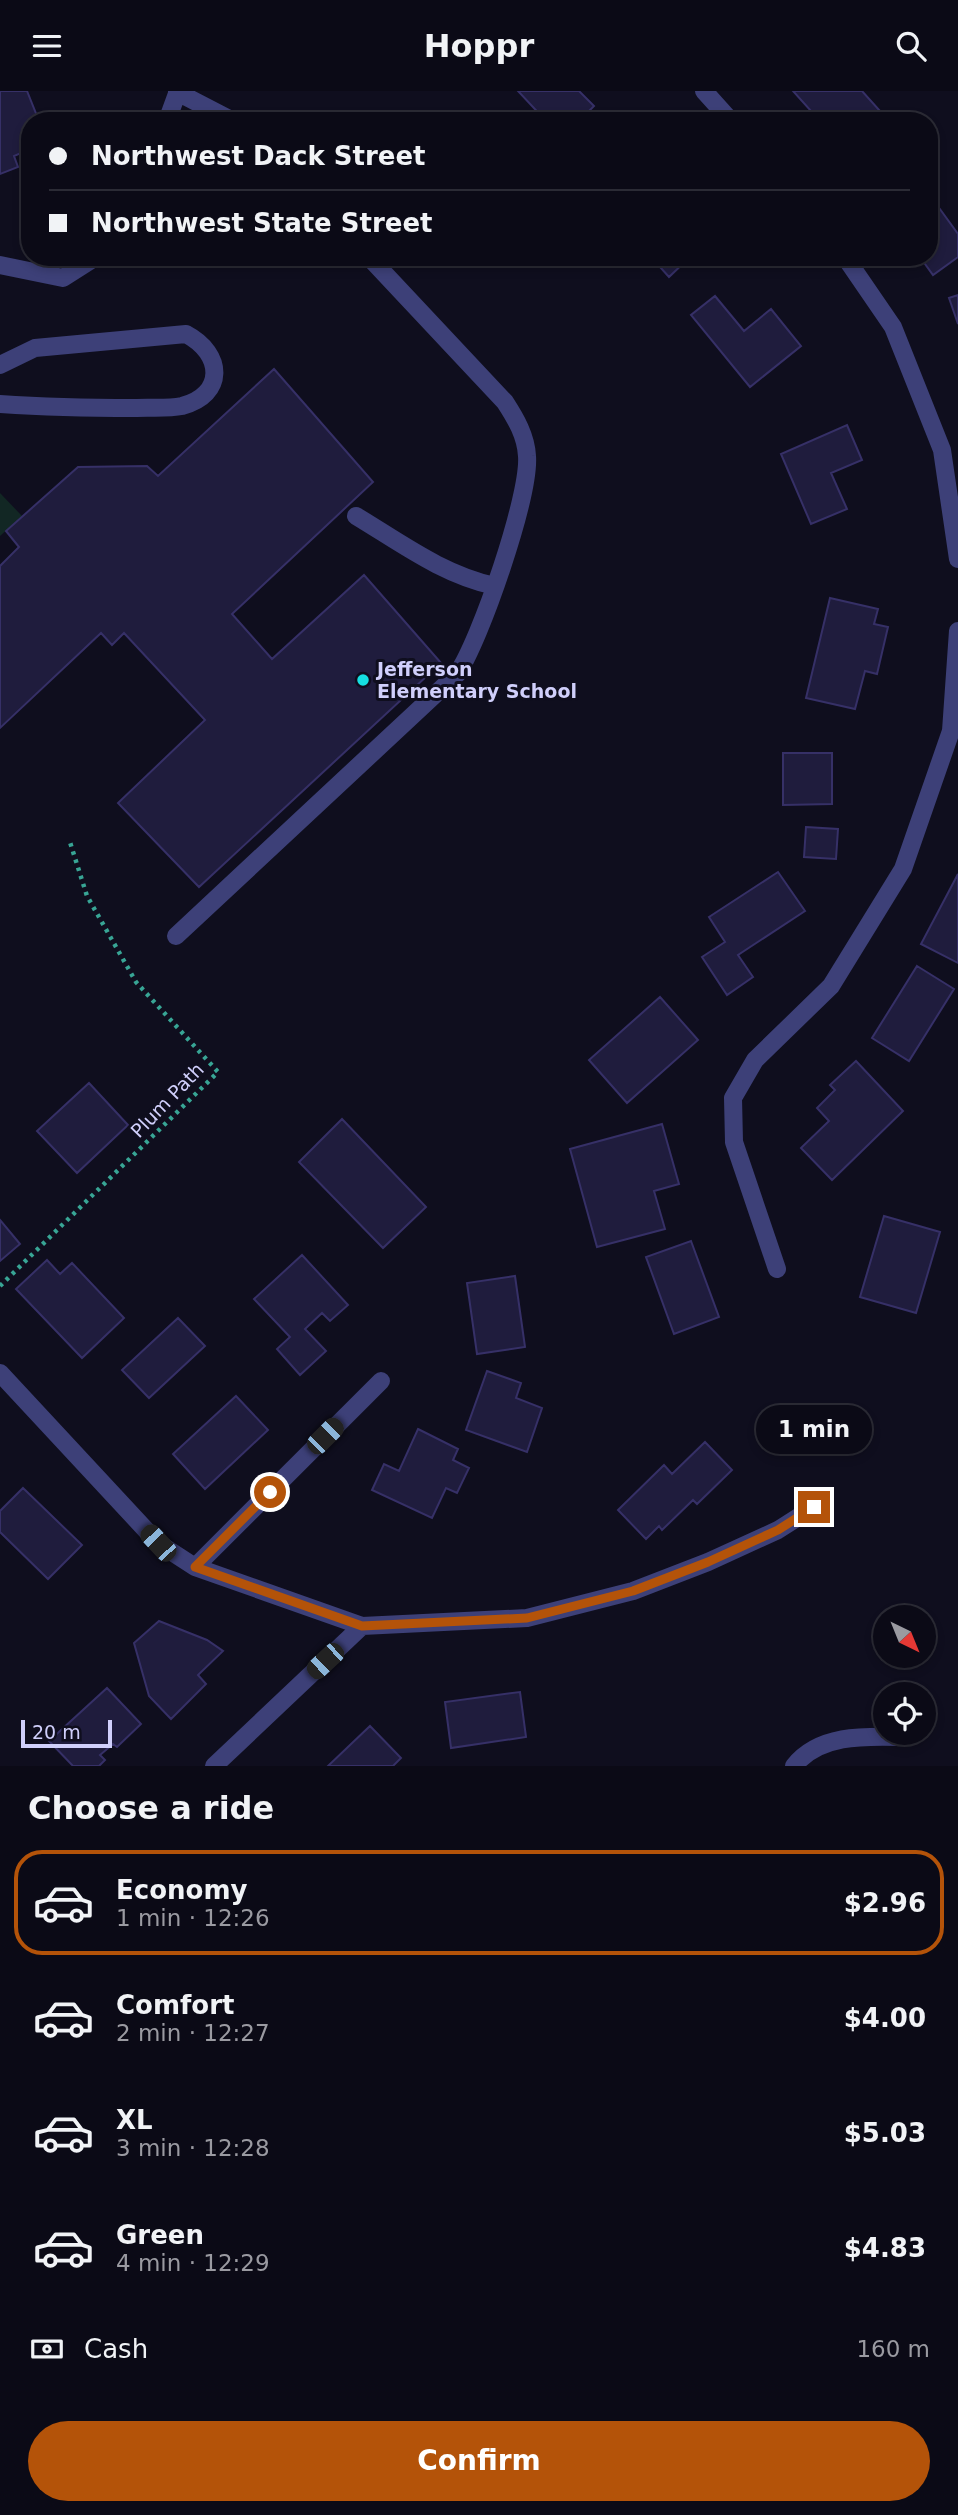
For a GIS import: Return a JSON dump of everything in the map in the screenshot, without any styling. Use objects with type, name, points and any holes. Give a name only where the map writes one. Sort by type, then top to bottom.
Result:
[{"type":"street","points":[[704,91],[723,112]]},
{"type":"street","points":[[170,112],[178,92],[216,112]]},
{"type":"street","points":[[0,265],[63,278],[82,266]]},
{"type":"street","points":[[176,936],[457,674],[470,656],[495,586],[520,500],[527,457],[520,425],[505,402],[377,266]]},
{"type":"street","points":[[851,266],[893,327],[942,450],[958,559]]},
{"type":"street","points":[[0,365],[35,348],[186,334],[200,342],[211,353],[215,368],[213,382],[204,395],[183,405],[83,409],[0,404]]},
{"type":"street","points":[[356,516],[436,565],[469,580],[495,586]]},
{"type":"street","points":[[776,1269],[734,1142],[733,1098],[755,1061],[831,986],[903,869],[951,731],[958,631]]},
{"type":"street","points":[[0,1373],[158,1543],[195,1567],[362,1626],[527,1618],[633,1591],[766,1536],[814,1507]]},
{"type":"street","points":[[195,1567],[381,1381]]},
{"type":"street","points":[[214,1766],[362,1626]]},
{"type":"street","points":[[794,1766],[802,1756],[847,1736],[873,1736]]},
{"type":"path","name":"Plum Path","points":[[0,1286],[218,1072],[136,982],[87,896],[69,839]]},
{"type":"green space","points":[[0,493],[22,516],[0,536]]},
{"type":"building","points":[[0,91],[27,91],[35,112],[21,112],[21,153],[14,156],[18,167],[0,174]]},
{"type":"building","points":[[518,91],[579,91],[594,106],[590,112],[538,112]]},
{"type":"building","points":[[793,91],[862,91],[881,112],[812,112]]},
{"type":"building","points":[[938,206],[958,234],[958,257],[933,275],[926,266],[938,266]]},
{"type":"building","points":[[659,266],[681,266],[669,277]]},
{"type":"building","points":[[958,295],[958,324],[949,298]]},
{"type":"building","points":[[715,296],[744,331],[771,309],[801,346],[750,387],[691,315]]},
{"type":"building","points":[[274,369],[373,482],[232,614],[272,659],[364,575],[441,663],[199,887],[118,803],[205,720],[124,633],[112,645],[101,633],[0,728],[0,566],[19,547],[6,531],[78,467],[147,466],[158,476]]},
{"type":"building","points":[[847,425],[862,460],[831,473],[847,509],[811,524],[781,454]]},
{"type":"building","points":[[830,598],[878,609],[874,624],[888,627],[877,674],[865,671],[855,709],[806,698]]},
{"type":"building","points":[[783,753],[832,753],[832,804],[783,805]]},
{"type":"building","points":[[806,827],[838,829],[836,859],[804,857]]},
{"type":"building","points":[[778,872],[805,911],[738,955],[753,977],[727,995],[702,957],[725,942],[709,917]]},
{"type":"building","points":[[958,874],[958,963],[921,944]]},
{"type":"building","points":[[917,966],[954,989],[909,1061],[872,1038]]},
{"type":"building","points":[[660,997],[698,1040],[627,1103],[589,1060]]},
{"type":"building","points":[[856,1061],[903,1111],[832,1180],[801,1148],[829,1121],[817,1108],[835,1090],[830,1085]]},
{"type":"building","points":[[89,1083],[128,1125],[77,1173],[37,1131]]},
{"type":"building","points":[[342,1119],[426,1207],[383,1248],[299,1162]]},
{"type":"building","points":[[662,1124],[679,1184],[654,1191],[665,1229],[597,1247],[570,1149]]},
{"type":"building","points":[[884,1216],[940,1232],[916,1313],[860,1297]]},
{"type":"building","points":[[0,1220],[20,1244],[0,1261]]},
{"type":"building","points":[[691,1241],[719,1317],[674,1334],[646,1257]]},
{"type":"building","points":[[302,1255],[348,1305],[330,1321],[322,1313],[305,1329],[326,1351],[300,1375],[277,1349],[290,1337],[254,1299]]},
{"type":"building","points":[[47,1260],[60,1274],[72,1263],[124,1318],[82,1358],[16,1289]]},
{"type":"building","points":[[515,1276],[525,1347],[477,1354],[467,1283]]},
{"type":"building","points":[[178,1318],[205,1346],[149,1398],[122,1370]]},
{"type":"building","points":[[487,1371],[521,1383],[516,1398],[542,1408],[527,1452],[466,1430]]},
{"type":"building","points":[[236,1396],[268,1430],[205,1489],[173,1454]]},
{"type":"building","points":[[418,1429],[458,1449],[453,1460],[469,1468],[457,1493],[446,1488],[432,1518],[372,1490],[384,1464],[399,1471]]},
{"type":"building","points":[[705,1442],[732,1470],[697,1504],[693,1500],[662,1530],[659,1526],[646,1539],[618,1510],[664,1465],[672,1474]]},
{"type":"building","points":[[23,1488],[82,1545],[48,1579],[0,1532],[0,1511]]},
{"type":"building","points":[[159,1621],[207,1640],[223,1651],[198,1675],[206,1684],[171,1719],[149,1696],[134,1643]]},
{"type":"building","points":[[107,1688],[141,1724],[117,1747],[113,1744],[100,1755],[105,1760],[99,1766],[73,1766],[49,1741]]},
{"type":"building","points":[[520,1692],[526,1737],[451,1748],[445,1702]]},
{"type":"building","points":[[370,1726],[401,1758],[393,1766],[328,1766]]},
{"type":"place","name":"Jefferson Elementary School","points":[[363,680]]},
{"type":"route","points":[[270,1492],[195,1567],[362,1626],[527,1618],[633,1591],[708,1562],[778,1530],[814,1507]]}]
